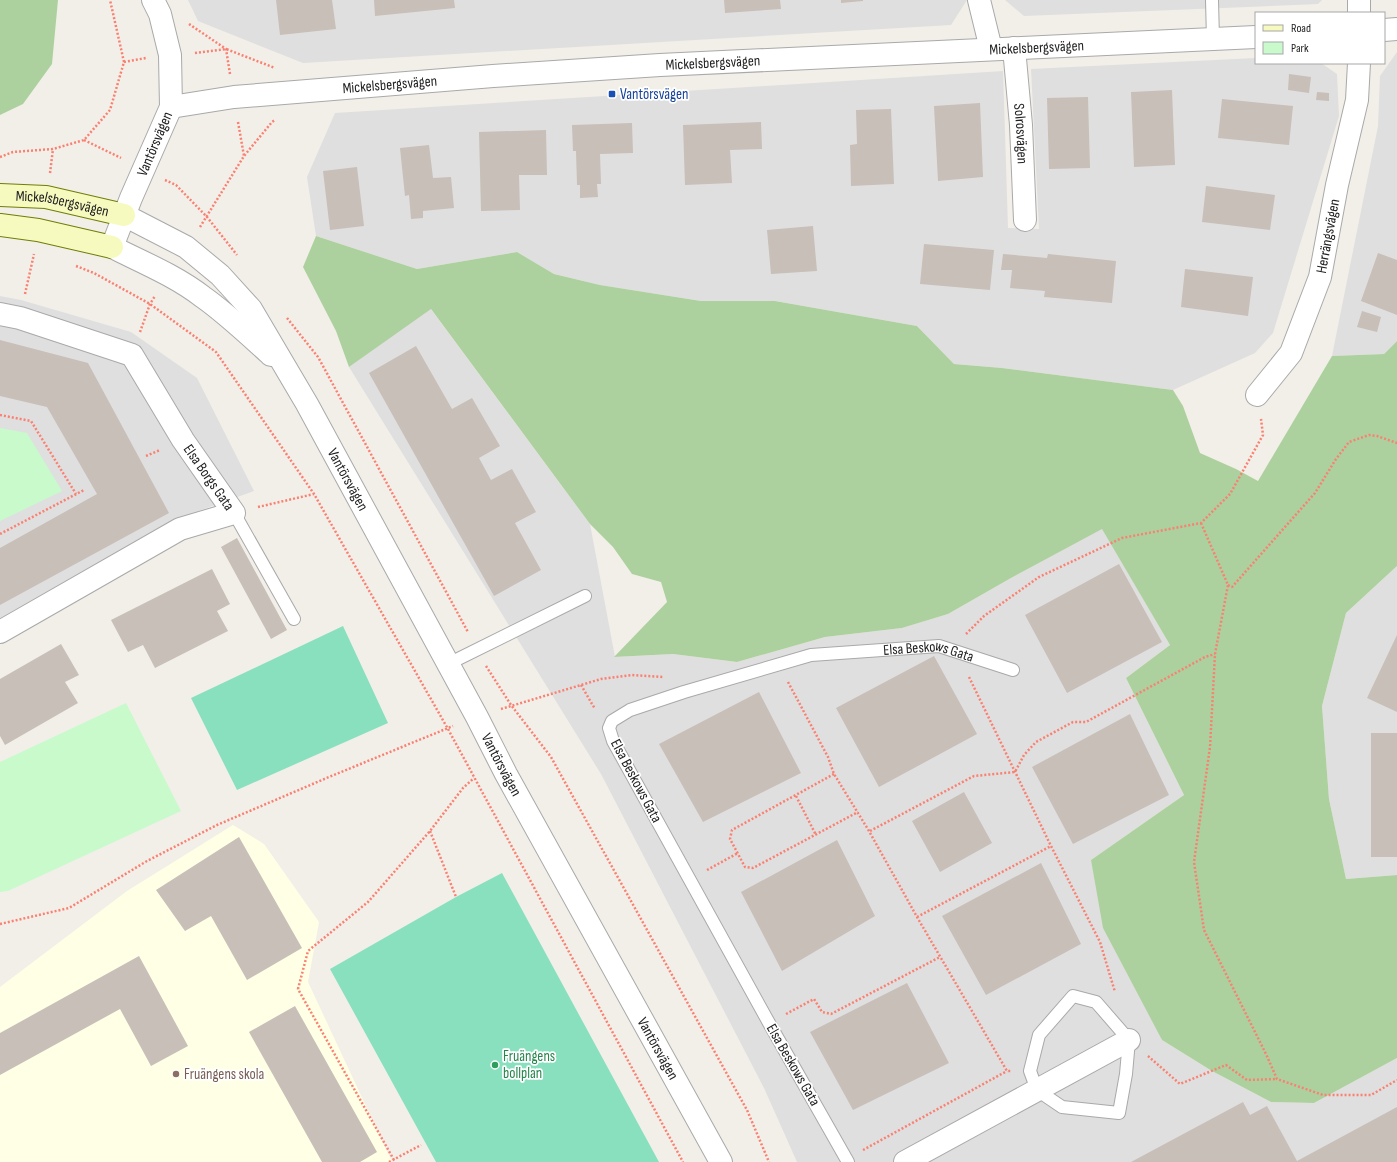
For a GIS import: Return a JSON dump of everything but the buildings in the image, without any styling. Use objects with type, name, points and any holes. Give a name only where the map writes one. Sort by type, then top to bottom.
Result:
[{"type":"main road","name":"Mickelsbergsvägen","points":[[0,195],[46,197],[124,215]]},
{"type":"main road","name":"Mickelsbergsvägen","points":[[0,225],[38,230],[112,247]]},
{"type":"street","name":"Vantörsvägen","points":[[153,0],[160,14],[170,55],[171,107],[124,215],[112,247],[168,275],[203,296],[236,323],[284,367]]},
{"type":"street","points":[[980,0],[991,49]]},
{"type":"street","points":[[1359,0],[1359,12]]},
{"type":"street","points":[[1385,30],[1397,29]]},
{"type":"street","name":"Mickelsbergsvägen","points":[[171,107],[234,97],[501,75],[660,65],[1255,37]]},
{"type":"street","name":"Solrosvägen","points":[[1014,48],[1021,125],[1025,220]]},
{"type":"street","name":"Herrängsvägen","points":[[1257,395],[1291,353],[1320,277],[1337,185],[1357,100],[1359,64]]},
{"type":"street","name":"Vantörsvägen","points":[[124,215],[186,247],[220,275],[251,309],[307,404],[477,717],[506,774],[721,1162]]},
{"type":"street","points":[[10,316],[132,355]]},
{"type":"street","name":"Elsa Borgs Gata","points":[[0,632],[180,529],[234,513],[183,440],[132,355]]},
{"type":"street","points":[[905,1162],[1034,1080],[1129,1040]]},
{"type":"lane","points":[[1212,0],[1213,39]]},
{"type":"lane","points":[[234,513],[294,619]]},
{"type":"lane","points":[[448,664],[585,596]]},
{"type":"lane","name":"Elsa Beskows Gata","points":[[847,1161],[613,741],[609,728],[612,721],[630,710],[811,655],[938,646],[1012,670]]},
{"type":"lane","points":[[1073,996],[1096,1002],[1129,1040],[1126,1074],[1119,1113],[1062,1107],[1034,1080],[1039,1035],[1073,996]]},
{"type":"path","points":[[0,158],[13,152],[53,149],[84,140],[110,110],[124,62],[110,0]]},
{"type":"path","points":[[187,19],[190,26],[226,50],[231,78]]},
{"type":"path","points":[[207,217],[244,156],[272,122],[278,118]]},
{"type":"path","points":[[238,120],[244,156]]},
{"type":"path","points":[[84,140],[115,155]]},
{"type":"path","points":[[50,175],[53,149]]},
{"type":"path","points":[[10,316],[35,251]]},
{"type":"path","points":[[72,264],[94,273],[150,304],[216,352],[314,494],[448,729],[683,1162]]},
{"type":"path","points":[[132,355],[150,304]]},
{"type":"path","points":[[1116,995],[1100,942],[970,680],[960,653],[963,637],[984,616],[1039,577],[1122,538],[1201,523],[1230,494],[1263,434],[1257,395]]},
{"type":"path","points":[[0,415],[31,421],[76,494]]},
{"type":"path","points":[[1228,585],[1232,587],[1315,493],[1336,459],[1349,442],[1369,435],[1377,436],[1397,443]]},
{"type":"path","points":[[0,534],[84,490]]},
{"type":"path","points":[[234,513],[314,494]]},
{"type":"path","points":[[1201,523],[1228,585],[1215,654],[1210,748],[1194,862],[1204,930],[1277,1079]]},
{"type":"path","points":[[1015,772],[1024,755],[1036,742],[1072,722],[1086,722],[1204,657],[1215,654]]},
{"type":"path","points":[[778,664],[828,757],[834,774],[869,831],[1006,1072],[1034,1080]]},
{"type":"path","points":[[0,924],[68,908],[147,861],[217,825],[329,776],[511,705],[601,679],[632,675],[655,676],[688,682],[693,690]]},
{"type":"path","points":[[580,685],[597,712],[612,721]]},
{"type":"path","points":[[869,831],[974,776],[1015,772]]},
{"type":"path","points":[[834,774],[732,830],[730,839],[745,867],[753,868],[858,812]]},
{"type":"path","points":[[394,1160],[298,989],[308,951],[368,902],[430,832],[463,788],[474,778]]},
{"type":"path","points":[[796,796],[816,834]]},
{"type":"path","points":[[430,832],[456,897]]},
{"type":"path","points":[[917,917],[1052,846]]},
{"type":"path","points":[[690,880],[738,853]]},
{"type":"path","points":[[769,1023],[814,999],[822,1012],[830,1014],[940,958]]},
{"type":"path","points":[[1129,1040],[1180,1084],[1226,1065],[1247,1080],[1277,1079],[1323,1095],[1371,1095],[1397,1080]]},
{"type":"path","points":[[847,1161],[1006,1072]]},
{"type":"path","points":[[389,1162],[421,1145]]},
{"type":"shaded area","points":[[188,0],[967,0],[951,25],[303,63],[198,21]]},
{"type":"shaded area","points":[[1005,0],[1322,0],[1318,4],[1024,16]]},
{"type":"shaded area","points":[[1397,52],[1397,341],[1384,354],[1332,356],[1378,126],[1380,76]]},
{"type":"shaded area","points":[[1255,58],[1255,64],[1322,64],[1337,74],[1339,116],[1273,333],[1255,353],[1173,390],[1002,368],[954,364],[917,326],[775,301],[701,301],[600,285],[554,274],[517,252],[417,269],[316,236],[307,177],[335,113],[1003,71],[1008,228],[1039,229],[1031,69]]},
{"type":"shaded area","points":[[0,296],[21,300],[131,332],[197,378],[254,491],[179,518],[0,624]]},
{"type":"shaded area","points":[[430,308],[590,524],[615,657],[673,654],[737,662],[825,637],[902,628],[948,614],[1102,528],[1170,645],[1126,678],[1184,795],[1091,860],[1162,1040],[1212,1071],[1271,1102],[1314,1103],[1397,1058],[1397,1162],[797,1162],[764,1088],[601,774],[349,367]]},
{"type":"shaded area","points":[[1397,566],[1397,875],[1346,879],[1329,799],[1322,706],[1346,613]]},
{"type":"shaded area","name":"Fruängens skola","points":[[233,825],[264,844],[319,922],[308,982],[392,1162],[0,1162],[0,987],[127,891]]},
{"type":"green space","points":[[0,0],[58,0],[52,64],[23,104],[0,115]]},
{"type":"green space","points":[[316,236],[417,269],[517,252],[554,274],[600,285],[701,301],[775,301],[917,326],[954,364],[1002,368],[1173,390],[1183,406],[1200,453],[1236,469],[1258,481],[1332,356],[1384,354],[1397,341],[1397,566],[1346,613],[1322,706],[1329,799],[1346,879],[1397,875],[1397,1058],[1314,1103],[1271,1102],[1212,1071],[1162,1040],[1103,928],[1091,860],[1184,795],[1126,678],[1170,645],[1102,529],[948,614],[902,628],[825,637],[737,662],[673,654],[614,657],[667,602],[661,582],[632,574],[613,547],[590,524],[431,309],[349,367],[336,331],[303,267]]},
{"type":"green space","points":[[0,428],[27,433],[62,491],[0,521]]},
{"type":"green space","points":[[343,626],[388,723],[237,790],[191,698]]},
{"type":"green space","points":[[126,703],[181,811],[8,891],[0,892],[0,762]]},
{"type":"green space","name":"Fruängens bollplan","points":[[502,873],[659,1162],[436,1162],[330,969],[456,897]]},
{"type":"place","name":"Vantörsvägen","points":[[612,94]]},
{"type":"place","name":"Fruängens bollplan","points":[[495,1065]]},
{"type":"place","name":"Fruängens skola","points":[[176,1074]]}]
